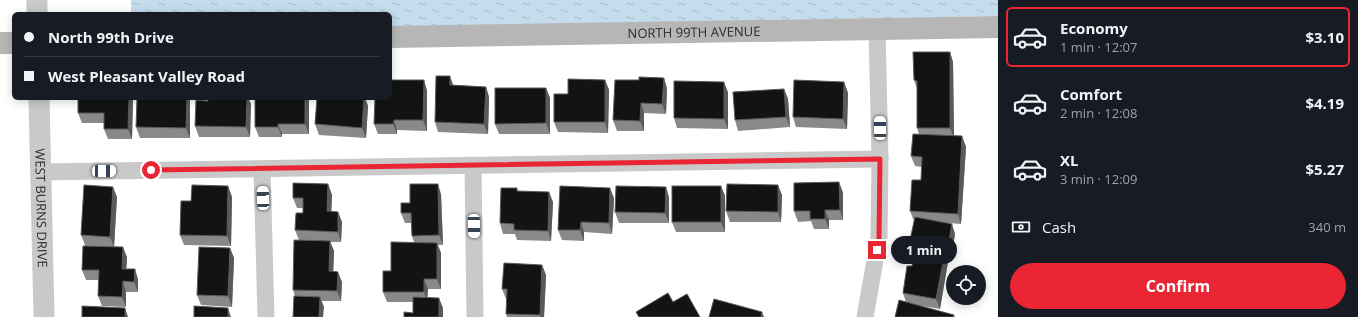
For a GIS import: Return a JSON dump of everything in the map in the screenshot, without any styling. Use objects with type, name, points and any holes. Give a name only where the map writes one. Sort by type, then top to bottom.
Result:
[{"type":"main road","name":"NORTH 99TH AVENUE","points":[[392,37],[998,27]]},
{"type":"main road","points":[[0,43],[12,43]]},
{"type":"street","points":[[37,0],[37,12]]},
{"type":"street","points":[[865,317],[879,238],[880,159],[877,29]]},
{"type":"street","name":"WEST BURNS DRIVE","points":[[39,100],[44,317]]},
{"type":"street","points":[[40,172],[880,159]]},
{"type":"street","points":[[473,165],[475,317]]},
{"type":"street","points":[[262,169],[266,317]]},
{"type":"water","points":[[131,0],[998,0],[998,16],[392,27],[392,12],[131,12]]},
{"type":"building","points":[[913,52],[950,52],[950,128],[917,128],[917,81],[914,80]]},
{"type":"building","points":[[436,76],[450,76],[450,85],[486,87],[484,124],[435,122]]},
{"type":"building","points":[[639,77],[664,78],[662,104],[641,103],[640,121],[613,120],[615,80],[639,80]]},
{"type":"building","points":[[568,79],[605,80],[605,122],[554,122],[554,94],[568,94]]},
{"type":"building","points":[[392,80],[424,80],[423,120],[394,120],[393,124],[374,124],[375,100],[392,100]]},
{"type":"building","points":[[794,80],[844,82],[843,119],[793,117]]},
{"type":"building","points":[[674,81],[724,82],[724,119],[674,118]]},
{"type":"building","points":[[495,88],[546,88],[546,123],[495,124]]},
{"type":"building","points":[[784,89],[786,117],[735,120],[733,92]]},
{"type":"building","points":[[78,100],[129,100],[128,129],[104,129],[104,113],[78,113]]},
{"type":"building","points":[[137,100],[187,100],[186,128],[136,127]]},
{"type":"building","points":[[196,100],[247,100],[246,127],[195,126]]},
{"type":"building","points":[[255,100],[305,100],[305,124],[278,124],[278,127],[255,127]]},
{"type":"building","points":[[317,100],[364,100],[362,128],[315,124]]},
{"type":"building","points":[[913,134],[962,136],[958,214],[910,211],[912,180],[921,180],[922,157],[911,156]]},
{"type":"building","points":[[839,182],[840,210],[825,210],[825,219],[810,219],[810,211],[794,211],[794,183]]},
{"type":"building","points":[[293,183],[328,184],[327,211],[338,212],[338,232],[295,230],[296,213],[303,213],[303,198],[293,198]]},
{"type":"building","points":[[410,184],[438,184],[439,235],[412,236],[411,213],[401,213],[401,203],[410,203]]},
{"type":"building","points":[[727,184],[778,185],[778,212],[726,211]]},
{"type":"building","points":[[84,185],[113,187],[110,237],[81,235]]},
{"type":"building","points":[[192,185],[228,186],[227,236],[180,235],[181,201],[191,201]]},
{"type":"building","points":[[560,186],[610,188],[609,223],[581,222],[580,230],[558,230]]},
{"type":"building","points":[[616,186],[666,187],[665,213],[615,212]]},
{"type":"building","points":[[672,186],[721,186],[721,222],[672,222]]},
{"type":"building","points":[[501,188],[517,188],[517,191],[549,192],[548,231],[514,230],[514,224],[500,223]]},
{"type":"building","points":[[915,217],[952,224],[948,246],[946,246],[936,299],[903,293],[907,266],[912,266],[916,247],[909,245]]},
{"type":"building","points":[[294,240],[330,241],[329,271],[338,272],[337,291],[293,290]]},
{"type":"building","points":[[391,242],[437,243],[437,279],[424,279],[424,292],[383,292],[383,271],[391,271]]},
{"type":"building","points":[[83,246],[123,247],[122,269],[135,269],[134,282],[123,281],[122,297],[98,296],[99,270],[82,270]]},
{"type":"building","points":[[199,247],[230,248],[228,296],[197,295]]},
{"type":"building","points":[[504,263],[542,265],[540,315],[506,314],[507,289],[502,289]]},
{"type":"building","points":[[668,293],[673,302],[687,294],[700,317],[639,317],[636,312]]},
{"type":"building","points":[[294,296],[320,297],[319,317],[293,317]]},
{"type":"building","points":[[413,297],[439,298],[439,317],[404,317],[404,312],[413,313]]},
{"type":"building","points":[[714,299],[762,312],[761,317],[709,317]]},
{"type":"building","points":[[899,300],[954,315],[953,317],[895,317]]},
{"type":"building","points":[[82,306],[125,308],[125,317],[82,317]]},
{"type":"building","points":[[194,306],[228,308],[228,317],[194,317]]},
{"type":"route","points":[[151,170],[880,159],[879,238],[877,250]]}]
